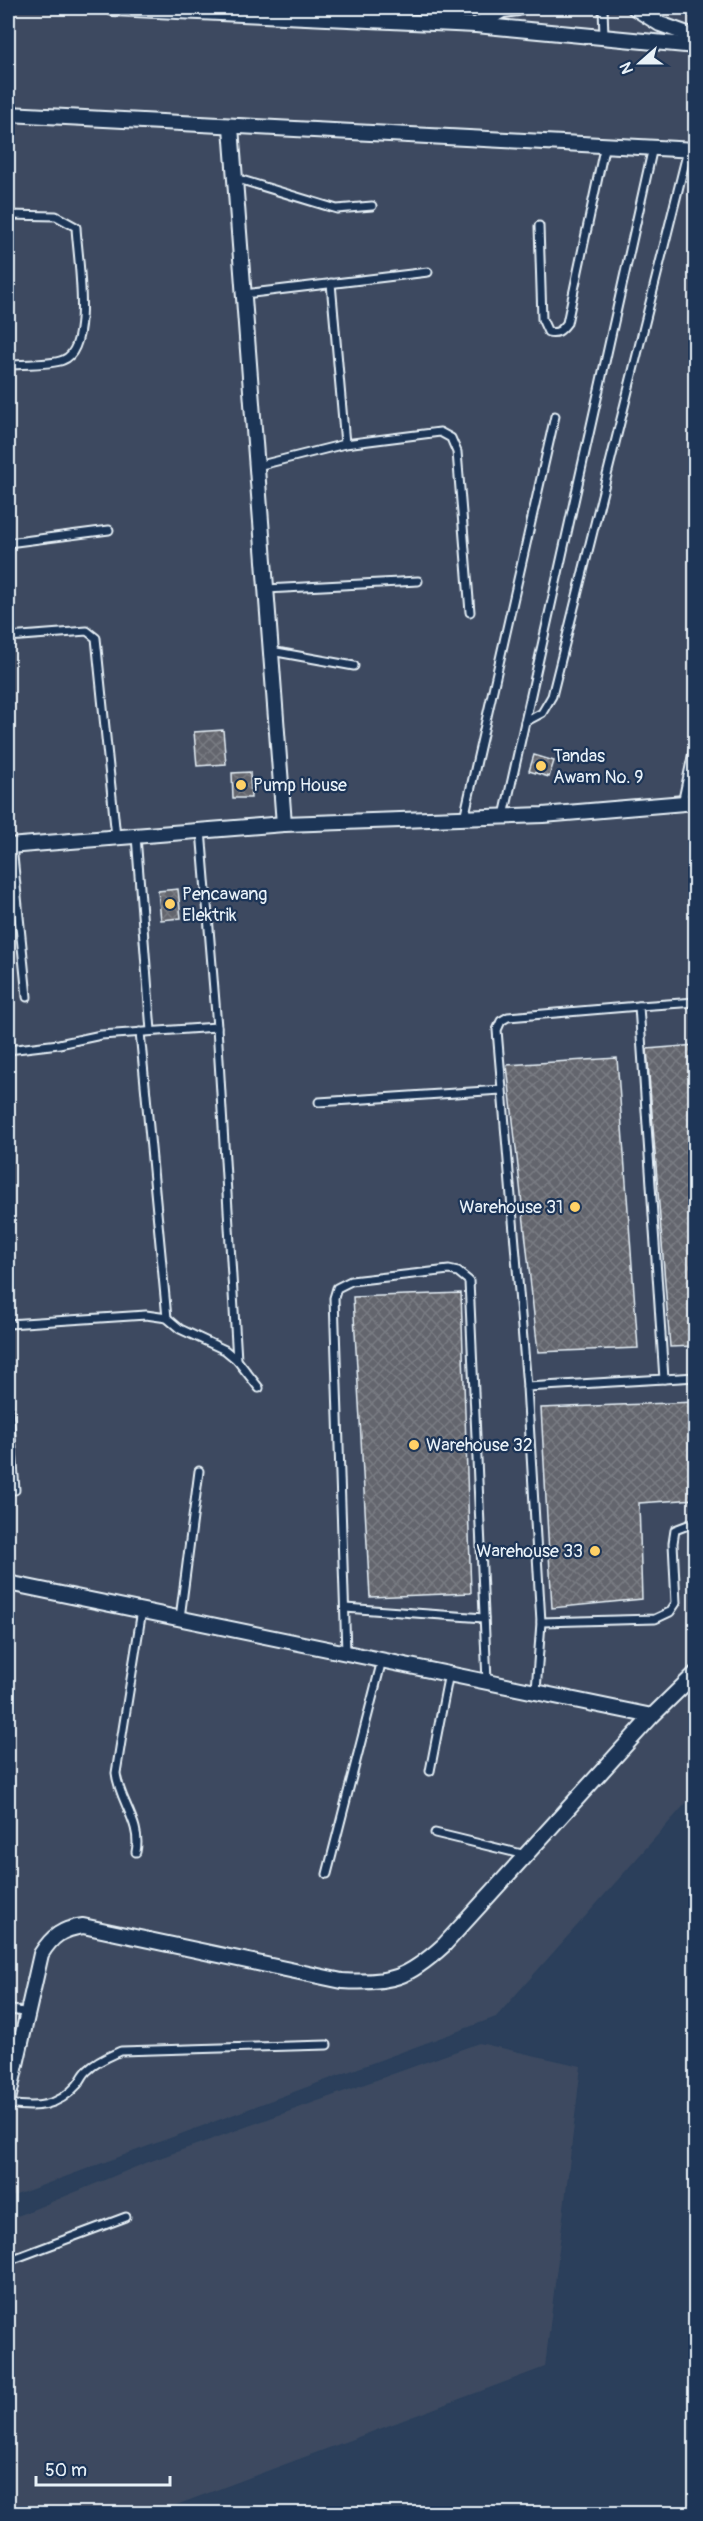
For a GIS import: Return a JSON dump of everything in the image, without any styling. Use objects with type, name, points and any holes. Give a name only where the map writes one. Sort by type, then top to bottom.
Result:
[{"type":"street","points":[[113,8],[476,26],[696,46]]},
{"type":"street","points":[[476,26],[503,10],[518,8]]},
{"type":"street","points":[[634,8],[660,24],[696,37]]},
{"type":"street","points":[[8,114],[692,150]]},
{"type":"street","points":[[231,127],[284,824]]},
{"type":"street","points":[[10,846],[284,824],[504,816],[689,803]]},
{"type":"street","points":[[8,1583],[652,1716]]},
{"type":"street","points":[[8,2102],[41,1954],[51,1938],[66,1929],[83,1926],[342,1981],[371,1983],[399,1978],[421,1966],[444,1945],[652,1716],[696,1673]]},
{"type":"lane","points":[[603,8],[604,36]]},
{"type":"lane","points":[[539,226],[542,319],[548,332],[555,333],[567,323],[605,144]]},
{"type":"lane","points":[[504,816],[653,147]]},
{"type":"lane","points":[[525,722],[542,713],[552,696],[692,150]]},
{"type":"lane","points":[[235,178],[337,209],[372,206]]},
{"type":"lane","points":[[8,215],[56,216],[76,227],[82,326],[79,342],[72,354],[64,360],[8,365]]},
{"type":"lane","points":[[244,294],[428,272]]},
{"type":"lane","points":[[331,283],[345,444]]},
{"type":"lane","points":[[464,818],[555,416]]},
{"type":"lane","points":[[257,466],[345,444],[440,432],[451,438],[457,452],[470,612]]},
{"type":"lane","points":[[8,543],[109,530]]},
{"type":"lane","points":[[266,589],[418,581]]},
{"type":"lane","points":[[8,637],[87,631],[96,638],[116,837]]},
{"type":"lane","points":[[271,651],[354,666]]},
{"type":"lane","points":[[689,803],[696,738]]},
{"type":"lane","points":[[201,830],[237,1359]]},
{"type":"lane","points":[[136,836],[151,1031]]},
{"type":"lane","points":[[10,846],[27,997]]},
{"type":"lane","points":[[536,1691],[541,1622],[527,1388],[497,1030],[501,1021],[508,1017],[696,1002]]},
{"type":"lane","points":[[639,1006],[664,1379]]},
{"type":"lane","points":[[8,1050],[59,1044],[101,1035],[216,1027]]},
{"type":"lane","points":[[140,1032],[167,1318]]},
{"type":"lane","points":[[319,1101],[501,1090]]},
{"type":"lane","points":[[346,1652],[334,1298],[337,1288],[351,1281],[449,1270],[458,1272],[469,1281],[487,1681]]},
{"type":"lane","points":[[8,1324],[146,1315],[167,1318],[180,1329],[225,1350],[237,1359],[259,1388]]},
{"type":"lane","points":[[527,1388],[696,1377]]},
{"type":"lane","points":[[8,1397],[15,1490]]},
{"type":"lane","points":[[180,1618],[198,1471]]},
{"type":"lane","points":[[541,1622],[655,1619],[669,1612],[676,1603],[672,1544],[675,1530],[696,1522]]},
{"type":"lane","points":[[345,1608],[484,1618]]},
{"type":"lane","points":[[136,1851],[138,1842],[133,1818],[117,1783],[116,1773],[142,1610]]},
{"type":"lane","points":[[327,1874],[382,1660]]},
{"type":"lane","points":[[430,1771],[449,1673]]},
{"type":"lane","points":[[435,1833],[526,1855]]},
{"type":"lane","points":[[8,2009],[27,2013]]},
{"type":"lane","points":[[8,2102],[33,2108],[57,2101],[75,2087],[88,2070],[104,2059],[121,2052],[327,2045]]},
{"type":"lane","points":[[8,2261],[126,2217]]},
{"type":"shaded area","points":[[8,8],[695,8],[695,1793],[496,2017],[8,2198]]},
{"type":"shaded area","points":[[479,2043],[581,2066],[545,2367],[155,2513],[8,2514],[8,2220],[143,2164]]},
{"type":"building","points":[[223,730],[226,764],[197,766],[194,732]]},
{"type":"building","name":"Tandas Awam No. 9","points":[[534,755],[554,761],[549,777],[529,771]]},
{"type":"building","name":"Pump House","points":[[250,772],[251,798],[233,798],[232,773]]},
{"type":"building","name":"Pencawang Elektrik","points":[[178,889],[181,918],[161,920],[158,891]]},
{"type":"building","points":[[696,1045],[696,1346],[670,1347],[647,1049]]},
{"type":"building","name":"Warehouse 31","points":[[617,1058],[638,1348],[538,1352],[507,1065]]},
{"type":"building","name":"Warehouse 32","points":[[461,1293],[471,1593],[370,1597],[353,1297]]},
{"type":"building","name":"Warehouse 33","points":[[696,1402],[696,1499],[639,1503],[642,1599],[552,1608],[541,1408]]},
{"type":"place","name":"Tandas Awam No. 9","points":[[541,766]]},
{"type":"place","name":"Pump House","points":[[241,785]]},
{"type":"place","name":"Pencawang Elektrik","points":[[170,904]]},
{"type":"place","name":"Warehouse 31","points":[[575,1207]]},
{"type":"place","name":"Warehouse 32","points":[[414,1445]]},
{"type":"place","name":"Warehouse 33","points":[[595,1551]]}]
